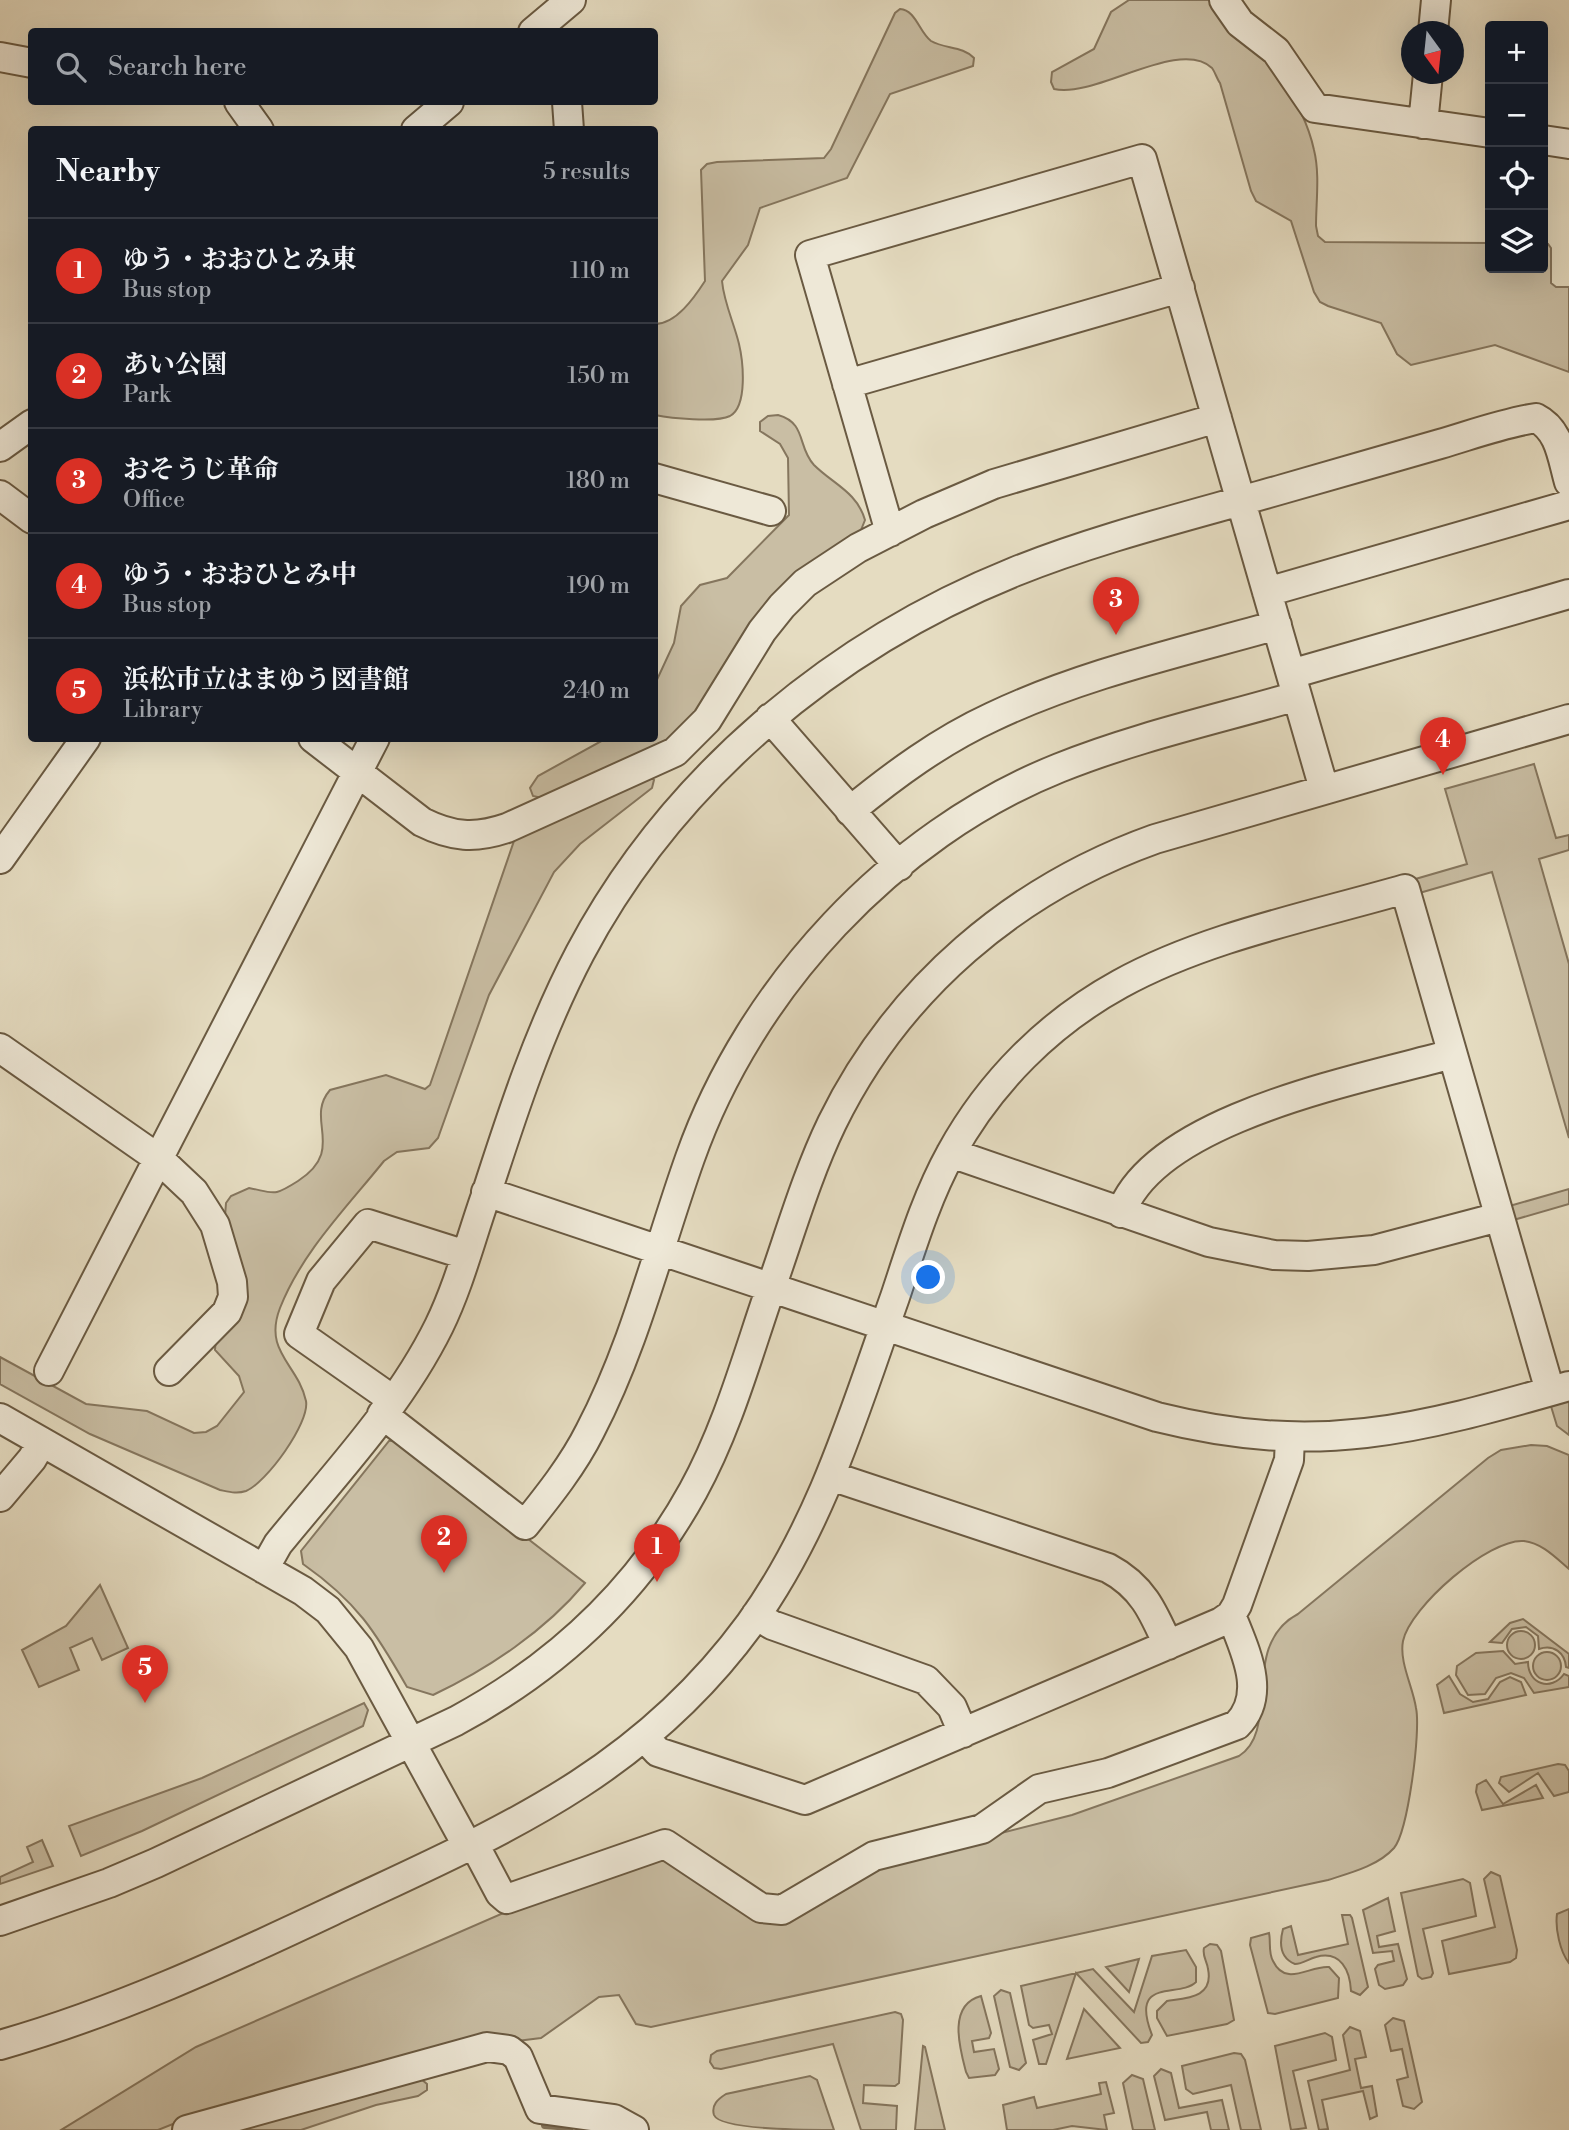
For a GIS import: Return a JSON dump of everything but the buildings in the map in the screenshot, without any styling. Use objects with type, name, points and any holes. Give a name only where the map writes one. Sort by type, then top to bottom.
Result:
[{"type":"street","points":[[538,28],[571,0]]},
{"type":"street","points":[[1224,0],[1240,23],[1276,51],[1315,108],[1485,132]]},
{"type":"street","points":[[1434,21],[1436,0]]},
{"type":"street","points":[[0,57],[28,61]]},
{"type":"street","points":[[1423,124],[1427,84]]},
{"type":"street","points":[[241,105],[256,126]]},
{"type":"street","points":[[421,126],[445,105]]},
{"type":"street","points":[[567,105],[569,126]]},
{"type":"street","points":[[1548,141],[1569,144]]},
{"type":"street","points":[[890,532],[810,255],[1142,159],[1324,789]]},
{"type":"street","points":[[847,384],[1180,288]]},
{"type":"street","points":[[318,742],[422,822],[442,832],[464,837],[486,835],[507,828],[655,762],[684,745],[707,720],[762,631],[782,606],[831,564],[890,532],[1006,480],[1217,418]]},
{"type":"street","points":[[264,1569],[278,1544],[387,1407],[424,1355],[441,1322],[466,1255],[547,1021],[580,954],[616,891],[685,803],[770,719],[816,681],[881,638],[983,584],[1092,544],[1536,418],[1549,425],[1556,437],[1569,482]]},
{"type":"street","points":[[0,447],[28,427]]},
{"type":"street","points":[[658,479],[771,511]]},
{"type":"street","points":[[0,495],[28,516]]},
{"type":"street","points":[[1267,592],[1569,505]]},
{"type":"street","points":[[466,1255],[368,1224],[321,1281],[299,1334],[525,1525],[571,1464],[605,1401],[705,1121],[756,1027],[821,941],[899,866],[969,814],[1059,768],[1294,685],[1569,594]]},
{"type":"street","points":[[850,811],[927,754],[1030,699],[1277,625]]},
{"type":"street","points":[[770,719],[899,866]]},
{"type":"street","points":[[0,1921],[156,1863],[412,1742],[489,1703],[531,1675],[579,1636],[631,1583],[675,1522],[710,1456],[819,1153],[848,1092],[906,1009],[952,960],[1032,897],[1092,864],[1155,839],[1569,719]]},
{"type":"street","points":[[0,859],[83,742]]},
{"type":"street","points":[[49,1371],[373,742]]},
{"type":"street","points":[[0,2045],[89,2017],[174,1984],[471,1845],[550,1805],[644,1737],[692,1692],[756,1615],[799,1546],[831,1476],[885,1326],[929,1197],[951,1153],[981,1106],[1015,1065],[1054,1029],[1108,990],[1143,971],[1193,951],[1405,889],[1499,1217],[1559,1388],[1415,1428],[1341,1437],[1290,1438],[1230,1433],[1157,1417],[885,1326],[771,1288],[486,1192]]},
{"type":"street","points":[[0,1048],[159,1159],[194,1192],[215,1224],[232,1282],[233,1297],[227,1312],[169,1371]]},
{"type":"street","points":[[1121,1213],[1132,1191],[1160,1163],[1193,1139],[1229,1120],[1452,1054]]},
{"type":"street","points":[[951,1153],[1121,1213],[1231,1247],[1308,1256],[1374,1250],[1499,1217]]},
{"type":"street","points":[[0,1418],[303,1591],[340,1622],[359,1647],[471,1845],[500,1893],[507,1899],[665,1844],[761,1908],[782,1910],[874,1856],[982,1829],[1039,1789],[1108,1773],[1237,1725],[1249,1709],[1252,1675],[1231,1615],[1289,1460],[1290,1438]]},
{"type":"street","points":[[0,1497],[32,1460],[42,1442]]},
{"type":"street","points":[[831,1476],[1108,1568],[1141,1591],[1168,1645]]},
{"type":"street","points":[[756,1615],[772,1625],[926,1680],[952,1707],[963,1733]]},
{"type":"street","points":[[644,1737],[658,1752],[805,1800],[1168,1645],[1231,1615]]},
{"type":"street","points":[[187,2130],[474,2051],[498,2047],[518,2057],[540,2109],[614,2119],[634,2130]]},
{"type":"shaded area","points":[[1129,0],[1211,0],[1243,33],[1287,87],[1308,128],[1317,169],[1316,226],[1318,236],[1325,242],[1485,243],[1485,273],[1548,273],[1548,244],[1551,248],[1551,283],[1556,287],[1569,287],[1569,372],[1495,345],[1411,365],[1397,354],[1381,323],[1320,302],[1314,292],[1291,221],[1256,201],[1251,191],[1220,83],[1212,68],[1197,60],[1179,60],[1158,64],[1091,86],[1071,90],[1054,89],[1051,82],[1052,72],[1094,49],[1111,12]]},
{"type":"shaded area","points":[[900,9],[910,13],[931,41],[970,54],[974,58],[973,66],[890,94],[847,178],[760,208],[748,245],[722,281],[742,361],[740,403],[736,411],[723,418],[704,420],[658,415],[658,324],[677,315],[705,281],[701,170],[707,164],[717,162],[824,158],[831,149],[895,13]]},
{"type":"shaded area","points":[[778,415],[787,419],[798,430],[805,451],[814,465],[856,502],[865,520],[861,530],[669,743],[542,798],[533,796],[530,788],[538,776],[600,742],[658,742],[658,678],[674,643],[681,606],[700,585],[727,578],[789,515],[788,458],[780,444],[760,431],[760,422],[768,416]]},
{"type":"shaded area","points":[[1534,764],[1556,838],[1569,835],[1569,850],[1539,859],[1569,964],[1569,1138],[1492,872],[1416,894],[1412,880],[1467,864],[1445,789]]},
{"type":"shaded area","points":[[651,778],[654,780],[652,788],[580,844],[554,872],[489,995],[438,1138],[429,1148],[397,1152],[384,1161],[326,1231],[289,1287],[276,1323],[276,1336],[284,1357],[302,1388],[306,1401],[305,1411],[294,1437],[264,1477],[246,1491],[236,1493],[220,1490],[90,1434],[0,1384],[0,1357],[86,1404],[147,1411],[194,1433],[206,1432],[217,1426],[244,1392],[239,1376],[215,1350],[226,1203],[231,1196],[249,1188],[278,1192],[312,1169],[320,1158],[323,1146],[321,1112],[323,1101],[330,1090],[386,1075],[425,1089],[430,1085],[514,841],[530,830]]},
{"type":"shaded area","points":[[1569,1189],[1569,1204],[1510,1221],[1506,1207]]},
{"type":"shaded area","points":[[1569,1398],[1569,1435],[1557,1426],[1550,1403]]},
{"type":"shaded area","points":[[400,1440],[585,1583],[552,1617],[515,1647],[433,1695],[407,1687],[374,1633],[338,1591],[303,1564],[301,1551],[389,1441]]},
{"type":"shaded area","points":[[1531,1445],[1547,1446],[1569,1455],[1569,1569],[1531,1542],[1509,1543],[1472,1562],[1453,1577],[1420,1611],[1409,1627],[1402,1649],[1417,1720],[1412,1780],[1399,1838],[1394,1848],[1372,1864],[1328,1880],[651,2027],[636,2024],[619,1995],[599,1997],[541,2038],[517,2041],[188,2118],[158,2130],[61,2130],[196,2047],[517,1907],[664,1854],[757,1916],[891,1861],[1072,1815],[1239,1756],[1251,1744],[1258,1727],[1264,1666],[1270,1646],[1280,1628],[1488,1458],[1501,1450]]},
{"type":"shaded area","points":[[100,1585],[128,1648],[102,1660],[92,1638],[70,1648],[79,1670],[39,1687],[22,1650],[66,1626]]},
{"type":"shaded area","points":[[1523,1619],[1569,1654],[1569,1668],[1558,1651],[1539,1649],[1538,1636],[1526,1627],[1512,1629],[1502,1643],[1490,1642],[1510,1623]]},
{"type":"shaded area","points":[[1521,1631],[1531,1635],[1535,1645],[1531,1655],[1521,1659],[1511,1655],[1507,1645],[1511,1635]]},
{"type":"shaded area","points":[[1503,1651],[1515,1664],[1528,1662],[1532,1676],[1541,1683],[1553,1683],[1564,1674],[1569,1676],[1569,1687],[1534,1693],[1524,1678],[1511,1673],[1496,1678],[1485,1694],[1468,1695],[1456,1675],[1457,1666],[1476,1653]]},
{"type":"shaded area","points":[[1547,1652],[1557,1656],[1561,1666],[1557,1676],[1547,1680],[1537,1676],[1533,1666],[1537,1656]]},
{"type":"shaded area","points":[[1449,1676],[1460,1694],[1473,1702],[1488,1699],[1500,1682],[1510,1677],[1521,1682],[1526,1695],[1444,1713],[1437,1685]]},
{"type":"shaded area","points":[[364,1703],[368,1710],[363,1726],[142,1831],[81,1856],[69,1826],[202,1778]]},
{"type":"shaded area","points":[[1558,1764],[1565,1765],[1569,1771],[1569,1792],[1554,1796],[1538,1773],[1509,1792],[1499,1783],[1501,1777]]},
{"type":"shaded area","points":[[1486,1780],[1503,1804],[1536,1785],[1543,1798],[1482,1810],[1476,1792],[1477,1785]]},
{"type":"shaded area","points":[[42,1840],[53,1866],[0,1884],[0,1877],[33,1862],[27,1847]]},
{"type":"shaded area","points":[[1491,1872],[1500,1876],[1517,1950],[1516,1958],[1510,1962],[1449,1974],[1442,1941],[1495,1927],[1484,1879]]},
{"type":"shaded area","points":[[1463,1879],[1470,1883],[1476,1916],[1423,1929],[1433,1973],[1431,1977],[1422,1979],[1418,1976],[1401,1893]]},
{"type":"shaded area","points":[[1388,1898],[1395,1931],[1377,1936],[1379,1947],[1398,1944],[1407,1979],[1403,1985],[1385,1989],[1379,1985],[1375,1969],[1378,1965],[1394,1961],[1392,1951],[1373,1953],[1363,1910]]},
{"type":"shaded area","points":[[1569,1909],[1569,1963],[1561,1946],[1557,1914]]},
{"type":"shaded area","points":[[1342,1915],[1350,1915],[1352,1918],[1368,1987],[1360,1995],[1351,1991],[1349,1976],[1338,1959],[1316,1957],[1295,1964],[1286,1958],[1282,1950],[1283,1929],[1291,1926],[1298,1955],[1348,1944]]},
{"type":"shaded area","points":[[1269,1933],[1271,1954],[1278,1969],[1291,1974],[1329,1967],[1339,1978],[1338,1998],[1275,2014],[1268,2013],[1250,1945],[1251,1938]]},
{"type":"shaded area","points":[[1210,1944],[1217,1945],[1221,1951],[1234,2020],[1227,2024],[1167,2036],[1157,2018],[1157,2011],[1167,2001],[1197,1995],[1207,1986],[1209,1979],[1204,1948]]},
{"type":"shaded area","points":[[1186,1950],[1196,1967],[1196,1982],[1188,1987],[1151,1997],[1147,2004],[1147,2016],[1152,2035],[1148,2042],[1141,2043],[1076,1973],[1093,1969],[1134,2012],[1152,1956]]},
{"type":"shaded area","points":[[1139,1959],[1129,1992],[1106,1967]]},
{"type":"shaded area","points":[[1076,1973],[1046,2064],[1039,2064],[1033,2040],[1052,2034],[1049,2025],[1033,2028],[1029,2025],[1021,1986]]},
{"type":"shaded area","points":[[1001,1990],[1010,1993],[1026,2063],[1019,2070],[1010,2067],[994,1996]]},
{"type":"shaded area","points":[[981,1996],[991,2033],[989,2038],[972,2041],[974,2052],[994,2049],[999,2069],[995,2075],[969,2078],[961,2052],[958,2029],[963,2008]]},
{"type":"shaded area","points":[[1084,2009],[1120,2048],[1067,2059]]},
{"type":"shaded area","points":[[895,2012],[901,2014],[903,2020],[899,2083],[895,2086],[864,2085],[863,2103],[897,2106],[896,2130],[861,2130],[833,2044],[721,2069],[714,2068],[710,2062],[711,2055],[717,2051]]},
{"type":"shaded area","points":[[1393,2018],[1404,2021],[1422,2102],[1414,2109],[1403,2106],[1397,2080],[1408,2077],[1402,2049],[1391,2051],[1385,2025]]},
{"type":"shaded area","points":[[1350,2027],[1360,2031],[1366,2057],[1355,2059],[1361,2088],[1372,2086],[1377,2116],[1370,2119],[1363,2091],[1322,2100],[1328,2129],[1319,2130],[1308,2081],[1350,2070],[1343,2035]]},
{"type":"shaded area","points":[[1325,2033],[1332,2037],[1336,2060],[1293,2071],[1306,2128],[1291,2130],[1275,2046]]},
{"type":"shaded area","points":[[923,2046],[925,2047],[945,2130],[915,2130]]},
{"type":"shaded area","points":[[1234,2053],[1241,2054],[1245,2060],[1261,2130],[1241,2130],[1231,2085],[1193,2094],[1186,2089],[1182,2066]]},
{"type":"shaded area","points":[[1161,2069],[1171,2073],[1179,2108],[1222,2100],[1229,2130],[1211,2130],[1207,2112],[1165,2120],[1154,2076]]},
{"type":"shaded area","points":[[1132,2075],[1143,2079],[1155,2130],[1133,2130],[1123,2083]]},
{"type":"shaded area","points":[[810,2076],[817,2080],[834,2130],[732,2124],[714,2115],[713,2108],[726,2094]]},
{"type":"shaded area","points":[[421,2079],[427,2084],[427,2090],[418,2096],[376,2105],[301,2130],[223,2130]]},
{"type":"shaded area","points":[[1106,2082],[1114,2113],[1104,2115],[1107,2130],[1072,2126],[1053,2130],[1007,2130],[1003,2105],[1034,2097],[1037,2108],[1101,2094],[1099,2083]]},
{"type":"waterway","points":[[545,2125],[570,2127]]},
{"type":"place","name":"おそうじ革命","points":[[1116,635]]},
{"type":"place","name":"ゆう・おおひとみ中","points":[[1443,775]]},
{"type":"place","name":"あい公園","points":[[444,1573]]},
{"type":"place","name":"ゆう・おおひとみ東","points":[[657,1582]]},
{"type":"place","name":"浜松市立はまゆう図書館","points":[[145,1703]]}]
